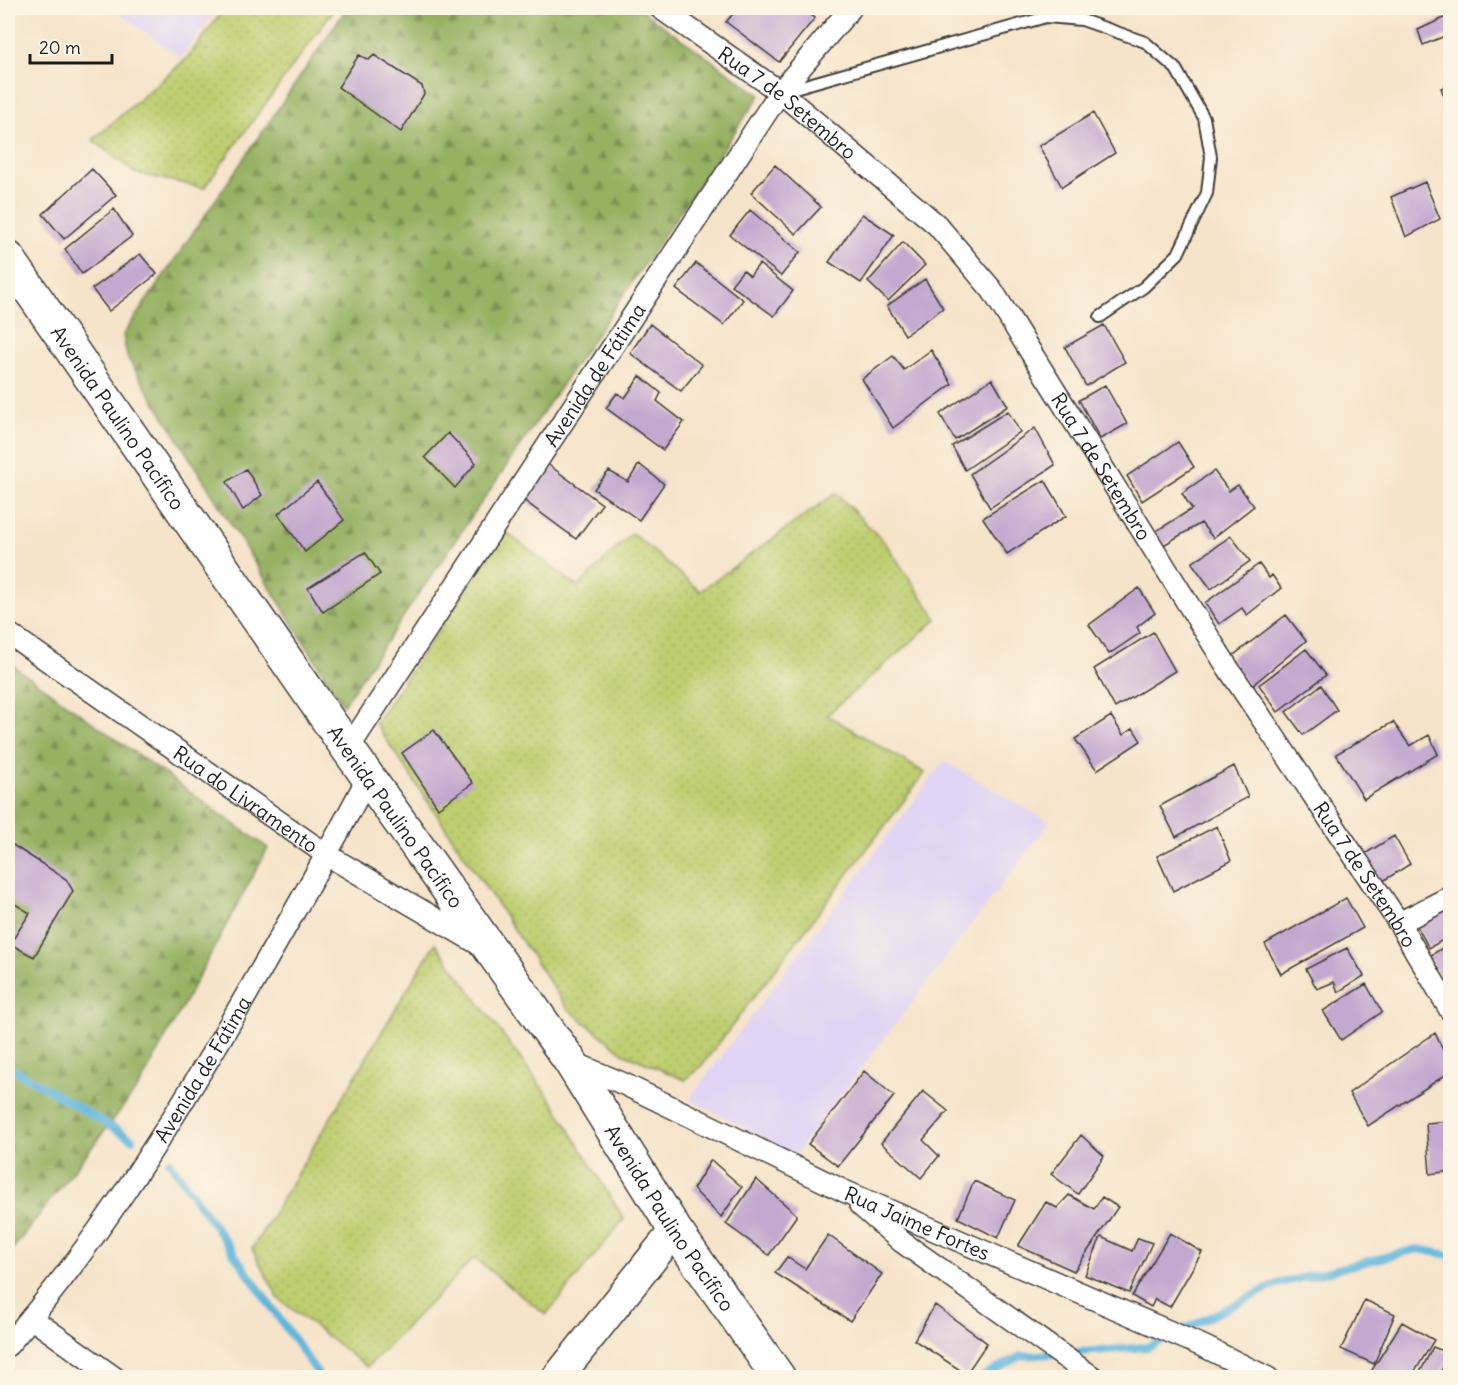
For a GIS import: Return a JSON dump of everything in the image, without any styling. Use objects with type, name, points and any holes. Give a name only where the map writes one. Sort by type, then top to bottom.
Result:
[{"type":"main road","name":"Avenida Paulino Pacífico","points":[[8,258],[348,749],[570,1061],[675,1230],[779,1377]]},
{"type":"street","name":"Rua 7 de Setembro","points":[[660,8],[780,92],[937,225],[992,290],[1228,668],[1399,923],[1450,1010]]},
{"type":"street","name":"Avenida de Fátima","points":[[348,749],[780,92],[851,8]]},
{"type":"street","name":"Rua do Livramento","points":[[8,633],[327,855],[492,952]]},
{"type":"street","name":"Avenida de Fátima","points":[[8,1345],[94,1238],[174,1118],[327,855],[368,777]]},
{"type":"street","points":[[1399,923],[1450,897]]},
{"type":"street","name":"Rua Jaime Fortes","points":[[570,1061],[624,1084],[844,1191],[1138,1317],[1205,1347],[1260,1376]]},
{"type":"street","points":[[844,1191],[902,1242],[1094,1377]]},
{"type":"street","points":[[557,1377],[675,1230]]},
{"type":"street","points":[[31,1318],[115,1377]]},
{"type":"lane","points":[[780,92],[1046,17],[1082,20],[1145,42],[1176,69],[1204,118],[1211,157],[1208,193],[1178,254],[1144,287],[1100,316]]},
{"type":"shaded area","points":[[112,8],[218,8],[181,58]]},
{"type":"shaded area","points":[[944,761],[1050,822],[795,1155],[689,1099]]},
{"type":"green space","points":[[225,8],[335,8],[204,188],[135,173],[93,140],[188,57]]},
{"type":"green space","points":[[347,8],[638,8],[760,95],[343,705],[127,357],[123,335]]},
{"type":"green space","points":[[836,493],[886,544],[937,619],[827,715],[925,773],[702,1065],[685,1080],[623,1053],[567,1008],[375,723],[506,532],[578,587],[632,533],[700,591]]},
{"type":"green space","points":[[8,662],[268,848],[140,1085],[8,1255]]},
{"type":"green space","points":[[435,943],[554,1104],[624,1219],[546,1315],[474,1258],[367,1367],[279,1299],[252,1249]]},
{"type":"building","points":[[738,8],[801,8],[815,18],[779,62],[726,22]]},
{"type":"building","points":[[1442,8],[1450,8],[1450,34],[1423,45],[1418,30],[1446,17]]},
{"type":"building","points":[[359,55],[369,60],[374,55],[422,86],[424,94],[401,132],[338,87]]},
{"type":"building","points":[[1450,85],[1450,111],[1441,88]]},
{"type":"building","points":[[1093,113],[1115,153],[1062,187],[1039,146]]},
{"type":"building","points":[[775,165],[821,207],[796,234],[751,193]]},
{"type":"building","points":[[92,169],[116,195],[64,239],[43,214]]},
{"type":"building","points":[[1425,182],[1440,219],[1406,237],[1391,197]]},
{"type":"building","points":[[114,209],[132,236],[82,274],[65,249]]},
{"type":"building","points":[[750,210],[800,252],[781,276],[730,235]]},
{"type":"building","points":[[862,214],[894,235],[861,283],[829,262]]},
{"type":"building","points":[[903,242],[925,265],[888,301],[868,282]]},
{"type":"building","points":[[140,254],[157,274],[109,311],[92,289]]},
{"type":"building","points":[[696,263],[743,300],[724,325],[676,289]]},
{"type":"building","points":[[759,264],[793,291],[774,316],[731,285],[743,270],[750,276]]},
{"type":"building","points":[[925,279],[943,308],[905,335],[887,306]]},
{"type":"building","points":[[650,324],[702,365],[681,391],[630,353]]},
{"type":"building","points":[[1104,325],[1125,362],[1086,386],[1065,347]]},
{"type":"building","points":[[931,350],[952,384],[893,428],[862,379],[893,356],[904,370]]},
{"type":"building","points":[[640,376],[661,393],[657,401],[684,422],[663,450],[606,408],[617,393],[625,398]]},
{"type":"building","points":[[992,379],[1008,406],[955,440],[940,414]]},
{"type":"building","points":[[1105,385],[1127,424],[1100,439],[1079,400]]},
{"type":"building","points":[[1008,411],[1020,432],[965,470],[952,446]]},
{"type":"building","points":[[1035,428],[1055,465],[990,508],[970,474]]},
{"type":"building","points":[[448,433],[476,463],[455,488],[425,457]]},
{"type":"building","points":[[1178,442],[1194,467],[1142,501],[1127,476]]},
{"type":"building","points":[[546,463],[602,504],[576,539],[522,499]]},
{"type":"building","points":[[639,464],[664,484],[639,520],[594,489],[609,471],[628,482]]},
{"type":"building","points":[[246,469],[262,495],[243,510],[227,482]]},
{"type":"building","points":[[1214,471],[1229,491],[1238,485],[1254,506],[1213,538],[1201,523],[1162,546],[1153,533],[1192,509],[1182,493]]},
{"type":"building","points":[[1045,480],[1066,516],[1007,554],[983,518]]},
{"type":"building","points":[[317,482],[344,520],[305,552],[278,514]]},
{"type":"building","points":[[1231,536],[1250,561],[1211,589],[1192,563]]},
{"type":"building","points":[[365,552],[380,574],[323,612],[308,588]]},
{"type":"building","points":[[1259,564],[1269,578],[1272,575],[1281,588],[1247,615],[1242,608],[1219,624],[1205,603]]},
{"type":"building","points":[[1139,588],[1155,613],[1137,627],[1140,633],[1109,654],[1089,625]]},
{"type":"building","points":[[1286,615],[1306,641],[1249,688],[1230,658]]},
{"type":"building","points":[[1153,632],[1175,671],[1115,708],[1094,669]]},
{"type":"building","points":[[1306,649],[1326,675],[1278,712],[1259,685]]},
{"type":"building","points":[[1321,685],[1337,710],[1303,735],[1286,712]]},
{"type":"building","points":[[1111,716],[1123,735],[1133,728],[1141,741],[1097,770],[1075,739]]},
{"type":"building","points":[[1393,722],[1410,746],[1429,735],[1438,754],[1364,799],[1336,754]]},
{"type":"building","points":[[434,730],[473,783],[438,808],[402,753]]},
{"type":"building","points":[[1234,766],[1248,797],[1176,837],[1160,806]]},
{"type":"building","points":[[1217,826],[1231,861],[1173,891],[1157,856]]},
{"type":"building","points":[[1394,836],[1410,864],[1380,883],[1363,855]]},
{"type":"building","points":[[8,842],[66,879],[73,891],[34,957],[10,944],[30,913],[10,901],[8,905]]},
{"type":"building","points":[[1346,898],[1363,928],[1281,974],[1265,944]]},
{"type":"building","points":[[1450,901],[1450,936],[1429,948],[1413,919]]},
{"type":"building","points":[[1450,943],[1450,981],[1444,985],[1428,957]]},
{"type":"building","points":[[1347,948],[1364,976],[1338,992],[1334,982],[1317,989],[1306,969]]},
{"type":"building","points":[[1366,984],[1382,1012],[1341,1040],[1323,1011]]},
{"type":"building","points":[[1435,1033],[1450,1065],[1450,1072],[1368,1126],[1349,1093]]},
{"type":"building","points":[[864,1071],[894,1096],[838,1166],[808,1144]]},
{"type":"building","points":[[923,1091],[948,1111],[923,1140],[939,1156],[921,1178],[881,1143]]},
{"type":"building","points":[[1450,1121],[1450,1171],[1430,1174],[1426,1123]]},
{"type":"building","points":[[1081,1135],[1104,1156],[1078,1194],[1051,1174]]},
{"type":"building","points":[[711,1160],[742,1187],[721,1217],[693,1189]]},
{"type":"building","points":[[756,1179],[797,1215],[769,1255],[726,1224]]},
{"type":"building","points":[[974,1181],[1015,1200],[998,1238],[958,1218]]},
{"type":"building","points":[[1069,1195],[1094,1209],[1102,1197],[1118,1207],[1074,1271],[1018,1246],[1046,1202],[1057,1208]]},
{"type":"building","points":[[1170,1233],[1202,1252],[1170,1307],[1155,1299],[1151,1307],[1132,1296]]},
{"type":"building","points":[[828,1235],[882,1274],[850,1321],[775,1273],[787,1257],[805,1269]]},
{"type":"building","points":[[1101,1237],[1132,1251],[1138,1238],[1152,1243],[1129,1293],[1085,1275]]},
{"type":"building","points":[[1365,1300],[1395,1314],[1374,1364],[1341,1349]]},
{"type":"building","points":[[935,1305],[987,1343],[966,1374],[914,1340]]},
{"type":"building","points":[[1402,1322],[1434,1340],[1411,1378],[1367,1378]]},
{"type":"building","points":[[1433,1347],[1450,1354],[1438,1378],[1417,1378]]},
{"type":"building","points":[[1450,1355],[1450,1378],[1440,1378]]},
{"type":"waterway","points":[[8,1066],[132,1139]]},
{"type":"waterway","points":[[169,1161],[321,1378]]},
{"type":"waterway","points":[[1065,1353],[1148,1347],[1277,1284],[1417,1249],[1450,1255]]},
{"type":"waterway","points":[[980,1378],[1021,1356],[1052,1354]]}]
